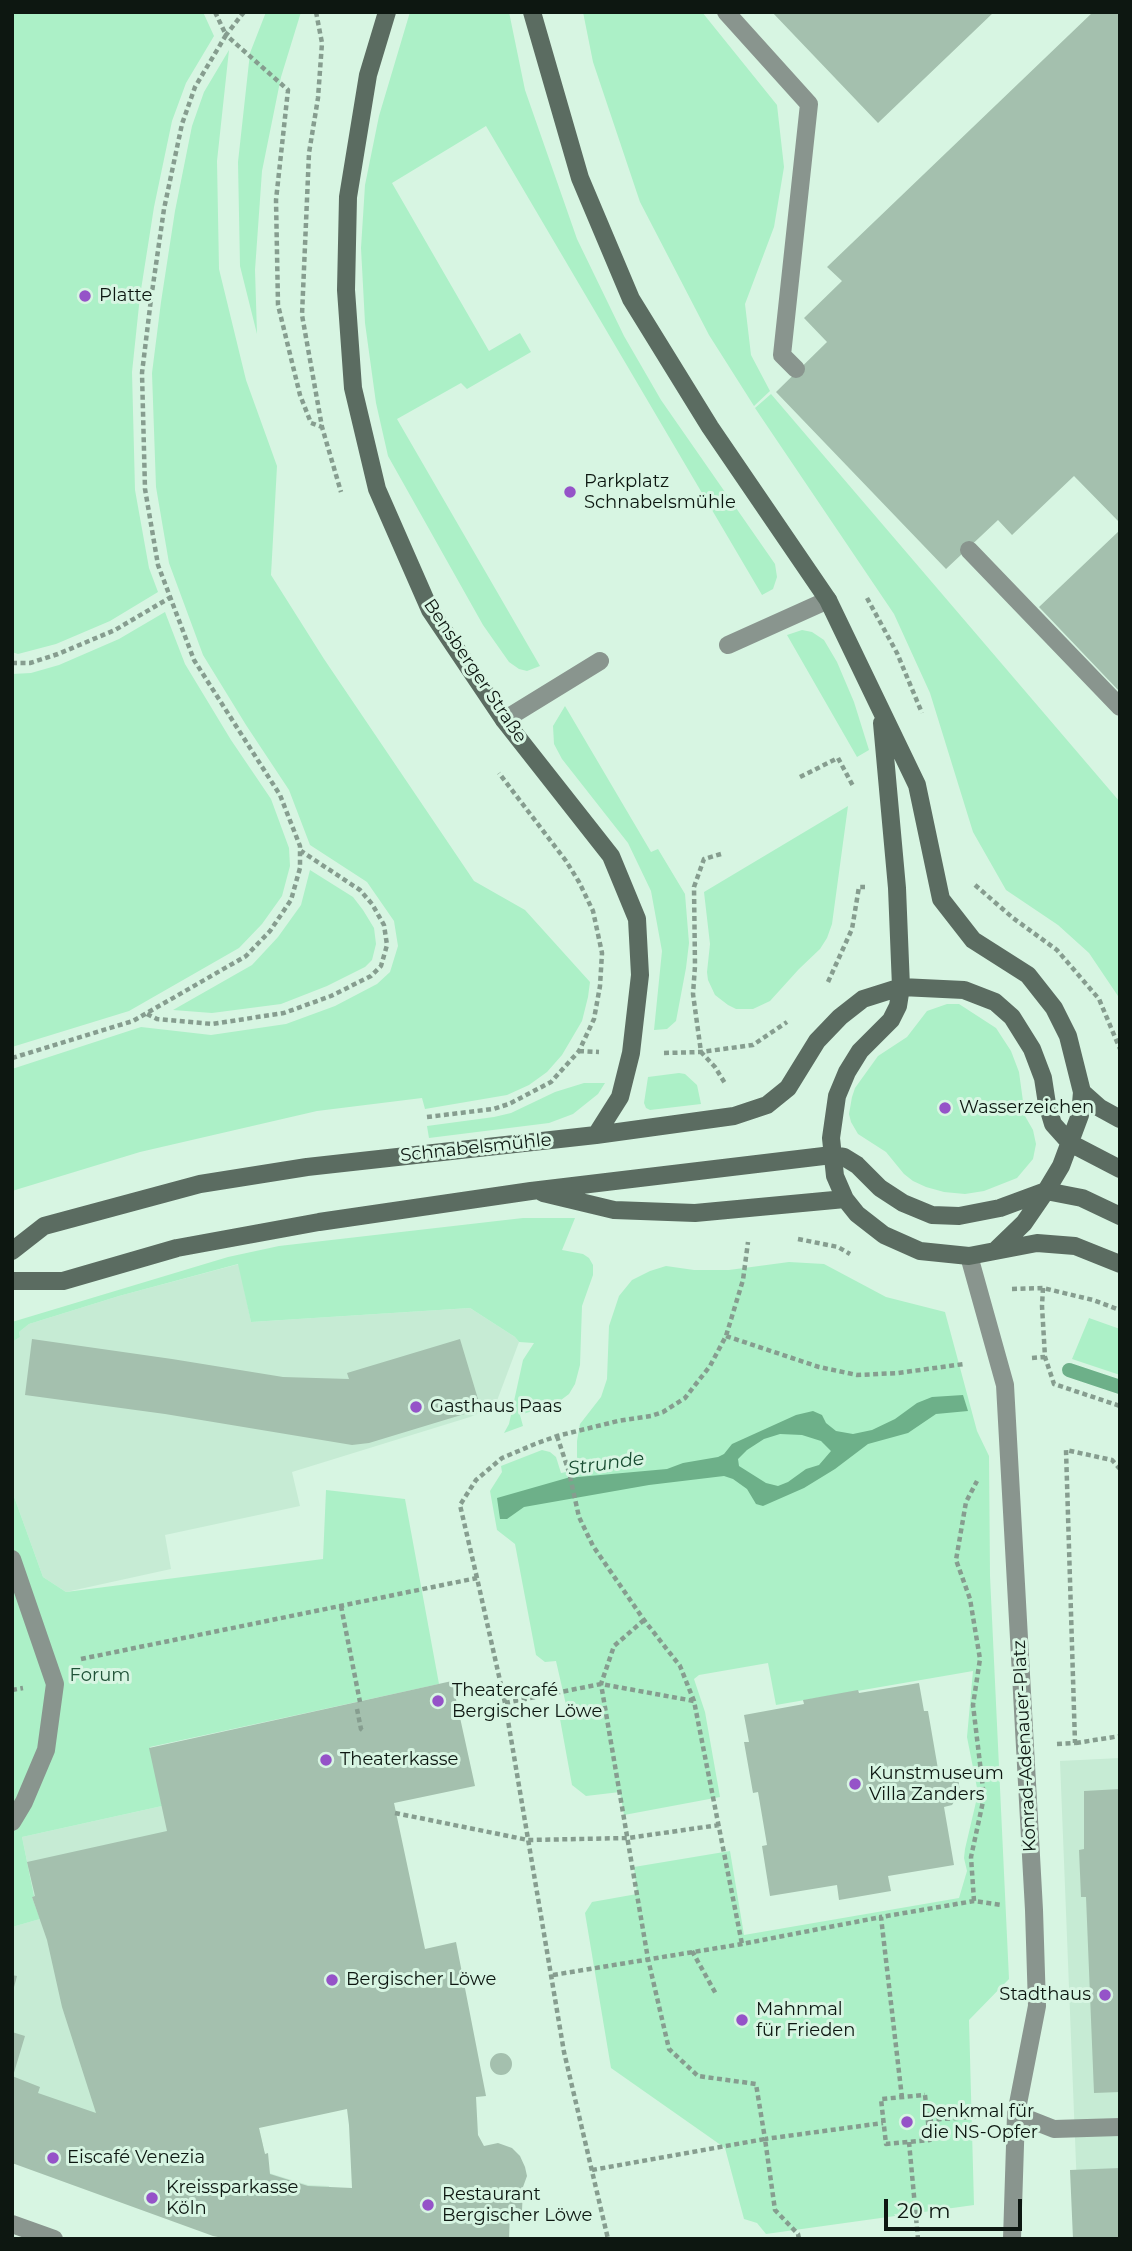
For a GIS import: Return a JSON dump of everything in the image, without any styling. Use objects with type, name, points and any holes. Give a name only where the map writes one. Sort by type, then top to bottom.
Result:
[{"type":"main road","name":"Bensberger Straße","points":[[387,12],[369,75],[348,197],[346,290],[353,388],[377,489],[430,610],[504,720],[611,856],[637,919],[640,975],[631,1053],[620,1097],[596,1135]]},
{"type":"main road","points":[[533,12],[580,178],[631,299],[710,427],[828,600],[917,785],[941,899],[974,940],[1028,975],[1054,1008],[1068,1036],[1082,1092],[1080,1115],[1061,1166],[1046,1191],[1024,1223],[996,1250]]},
{"type":"main road","points":[[881,710],[897,888],[901,987],[898,1006],[891,1020],[860,1051],[837,1096],[831,1138],[832,1155],[835,1175],[845,1199],[857,1214],[884,1235],[920,1251],[969,1256],[1037,1243],[1074,1246],[1120,1264]]},
{"type":"main road","name":"Schnabelsmühle","points":[[12,1251],[44,1226],[201,1184],[306,1167],[596,1135],[734,1116],[767,1105],[788,1088],[817,1041],[840,1017],[863,999],[901,987],[964,990],[995,1002],[1012,1017],[1032,1049],[1043,1079],[1054,1124],[1070,1143]]},
{"type":"main road","points":[[1082,1092],[1100,1108],[1120,1119]]},
{"type":"main road","points":[[1070,1143],[1120,1169]]},
{"type":"main road","points":[[12,1281],[63,1281],[177,1248],[319,1222],[531,1191],[832,1155],[844,1157],[857,1165],[880,1188],[903,1203],[932,1215],[959,1216],[1000,1208],[1046,1191],[1082,1198],[1120,1216]]},
{"type":"main road","points":[[531,1191],[614,1210],[695,1213],[845,1199]]},
{"type":"street","points":[[726,12],[809,104],[782,355],[796,369]]},
{"type":"street","points":[[969,550],[1120,707]]},
{"type":"street","points":[[728,645],[828,600]]},
{"type":"street","points":[[504,720],[600,661]]},
{"type":"street","name":"Konrad-Adenauer-Platz","points":[[969,1256],[1005,1385],[1034,1909],[1037,2006],[1016,2114],[1012,2239]]},
{"type":"street","points":[[12,1559],[55,1684],[46,1750],[24,1802],[12,1822]]},
{"type":"street","points":[[1016,2114],[1054,2129],[1120,2127]]},
{"type":"street","points":[[12,2224],[54,2239]]},
{"type":"path","points":[[215,12],[226,35],[288,90],[276,200],[278,305],[300,395],[312,423],[322,427],[301,296],[309,153],[318,98],[321,43],[316,12]]},
{"type":"path","points":[[12,1058],[133,1021],[246,957],[291,900],[300,868],[300,850],[280,795],[194,660],[159,565],[145,489],[142,373],[164,209],[182,124],[195,87],[226,35],[244,12]]},
{"type":"path","points":[[12,663],[30,663],[58,654],[115,630],[171,597]]},
{"type":"path","points":[[800,777],[838,758],[858,795]]},
{"type":"path","points":[[146,1013],[157,1019],[212,1024],[284,1013],[331,996],[370,976],[381,965],[387,945],[384,925],[372,904],[360,890],[300,850]]},
{"type":"path","points":[[721,854],[704,859],[694,887],[693,994],[701,1052],[753,1045],[789,1021]]},
{"type":"path","points":[[821,989],[829,981],[852,929],[860,874]]},
{"type":"path","points":[[936,885],[976,885]]},
{"type":"path","points":[[859,887],[897,888]]},
{"type":"path","points":[[426,1117],[492,1109],[509,1104],[551,1082],[579,1051]]},
{"type":"path","points":[[608,2239],[564,2052],[505,1703],[460,1505],[476,1480],[502,1458],[556,1436],[651,1416],[685,1398],[710,1366],[726,1336],[743,1280],[748,1241]]},
{"type":"path","points":[[1043,1288],[1045,1357],[1054,1384],[1120,1406]]},
{"type":"path","points":[[1093,1300],[1120,1310]]},
{"type":"path","points":[[726,1336],[819,1367],[846,1373],[898,1373]]},
{"type":"path","points":[[556,1436],[569,1472],[579,1517],[593,1546],[644,1620],[680,1666],[694,1702],[742,1944]]},
{"type":"path","points":[[974,1901],[971,1857],[984,1797],[973,1705],[980,1659],[970,1599],[956,1560],[966,1502],[983,1468],[1009,1444]]},
{"type":"path","points":[[1076,1743],[1066,1450],[1112,1460],[1120,1469]]},
{"type":"path","points":[[49,1667],[477,1578]]},
{"type":"path","points":[[341,1606],[360,1702]]},
{"type":"path","points":[[644,1620],[614,1646],[601,1684],[648,1959],[669,2049],[698,2076],[756,2084],[775,2210],[798,2234],[799,2239]]},
{"type":"path","points":[[505,1703],[601,1684],[694,1702]]},
{"type":"path","points":[[357,1709],[361,1730],[365,1732]]},
{"type":"path","points":[[1025,1745],[1076,1743],[1120,1736]]},
{"type":"path","points":[[395,1813],[528,1840],[628,1838],[719,1825]]},
{"type":"path","points":[[552,1975],[742,1944],[974,1901],[1034,1909]]},
{"type":"path","points":[[881,1917],[902,2098]]},
{"type":"path","points":[[692,1951],[716,1994]]},
{"type":"path","points":[[925,2095],[928,2120],[930,2140],[886,2144],[881,2099],[925,2095]]},
{"type":"path","points":[[928,2120],[1016,2114]]},
{"type":"path","points":[[592,2170],[765,2139],[883,2123]]},
{"type":"path","points":[[909,2141],[918,2239]]},
{"type":"shaded area","points":[[239,1264],[251,1322],[470,1308],[519,1342],[495,1406],[470,1417],[292,1472],[300,1506],[165,1535],[171,1569],[66,1592],[43,1577],[12,1491],[12,1342],[20,1337],[19,1332],[29,1324],[119,1296]]},
{"type":"shaded area","points":[[963,1395],[968,1411],[936,1414],[908,1433],[868,1444],[804,1488],[763,1506],[756,1504],[747,1489],[724,1476],[649,1485],[524,1507],[507,1519],[500,1519],[497,1498],[567,1478],[667,1469],[683,1463],[718,1457],[732,1444],[796,1415],[813,1411],[822,1415],[826,1423],[836,1431],[853,1434],[872,1430],[932,1397]],"holes":[[[780,1434],[802,1435],[821,1441],[831,1451],[819,1465],[806,1469],[788,1482],[778,1486],[766,1483],[739,1466],[738,1459],[764,1439]]]},
{"type":"shaded area","points":[[1120,1758],[1120,2239],[1079,2239],[1060,1761]]},
{"type":"shaded area","points":[[162,1806],[259,2128],[269,2173],[308,2185],[329,2186],[331,2239],[12,2163],[12,1927],[40,1919],[32,1896],[34,1895],[22,1837]]},
{"type":"green space","points":[[12,12],[203,12],[214,36],[186,83],[172,121],[154,207],[140,296],[132,372],[135,490],[149,568],[158,592],[110,621],[56,644],[18,654],[12,652]]},
{"type":"green space","points":[[266,12],[301,12],[281,77],[262,171],[255,270],[257,334],[240,266],[238,162],[250,53]]},
{"type":"green space","points":[[410,12],[509,12],[525,90],[577,239],[624,336],[661,400],[775,564],[777,577],[773,589],[762,595],[486,126],[392,183],[489,351],[520,333],[531,352],[467,389],[461,383],[397,419],[540,666],[527,671],[509,662],[483,625],[388,456],[376,403],[365,323],[361,248],[365,185],[379,116]]},
{"type":"green space","points":[[583,12],[702,12],[777,105],[784,167],[774,227],[745,304],[751,355],[770,391],[754,406],[709,335],[640,202],[593,62]]},
{"type":"green space","points":[[229,50],[217,161],[219,269],[246,380],[277,466],[271,575],[324,659],[474,881],[525,910],[590,982],[588,997],[582,1021],[562,1055],[547,1072],[529,1085],[507,1095],[425,1109],[422,1098],[317,1111],[140,1152],[12,1191],[12,1069],[141,1027],[211,1035],[286,1024],[335,1006],[377,984],[390,972],[398,946],[394,921],[367,882],[310,845],[289,790],[203,655],[169,563],[156,487],[152,373],[175,211],[192,126],[204,92]]},
{"type":"green space","points":[[771,394],[1120,802],[1120,999],[1089,953],[1058,925],[1006,890],[973,832],[930,693],[894,614],[755,408]]},
{"type":"green space","points":[[165,612],[185,664],[271,799],[289,848],[290,866],[282,896],[262,924],[239,948],[129,1011],[12,1047],[12,674],[31,673],[59,665],[119,639]]},
{"type":"green space","points":[[802,630],[812,632],[824,640],[837,662],[854,702],[869,750],[857,757],[787,635]]},
{"type":"green space","points":[[565,706],[651,852],[658,849],[685,894],[689,943],[686,968],[676,1021],[667,1029],[654,1030],[662,951],[651,891],[628,843],[562,759],[554,744],[553,726]]},
{"type":"green space","points":[[848,806],[832,924],[827,938],[820,949],[770,1001],[753,1009],[736,1009],[728,1005],[715,995],[708,980],[710,944],[704,892]]},
{"type":"green space","points":[[310,870],[353,897],[363,910],[374,928],[376,944],[372,960],[365,967],[327,986],[281,1004],[212,1013],[173,1010],[252,965],[278,937],[301,905]]},
{"type":"green space","points":[[947,1004],[959,1004],[996,1028],[1011,1051],[1019,1072],[1025,1116],[1033,1130],[1036,1144],[1033,1159],[1017,1178],[984,1191],[965,1194],[944,1192],[913,1181],[886,1152],[858,1134],[849,1114],[855,1088],[878,1056],[907,1037],[927,1011]]},
{"type":"green space","points":[[685,1074],[697,1085],[701,1104],[650,1110],[646,1108],[644,1103],[648,1077]]},
{"type":"green space","points":[[584,1083],[605,1083],[598,1094],[573,1114],[549,1123],[429,1138],[427,1126],[511,1113],[555,1092]]},
{"type":"green space","points":[[523,1218],[575,1218],[562,1250],[583,1254],[589,1258],[593,1265],[593,1275],[582,1306],[580,1365],[575,1384],[569,1394],[557,1403],[520,1415],[523,1426],[504,1433],[509,1424],[523,1360],[534,1343],[519,1342],[470,1308],[251,1322],[238,1264],[29,1324],[19,1332],[20,1337],[12,1342],[12,1322],[228,1257],[279,1246]]},
{"type":"green space","points":[[789,1262],[824,1264],[886,1297],[945,1312],[977,1431],[989,1456],[990,1576],[1009,1979],[969,2020],[974,2205],[766,2234],[757,2223],[744,2219],[725,2148],[611,2068],[585,1913],[592,1902],[637,1894],[634,1867],[730,1851],[744,1935],[959,1898],[967,1871],[965,1849],[977,1788],[967,1737],[973,1671],[776,1705],[768,1663],[699,1675],[694,1679],[705,1712],[720,1797],[624,1815],[620,1792],[586,1796],[572,1785],[560,1719],[567,1709],[556,1661],[545,1662],[536,1655],[515,1544],[497,1530],[490,1491],[502,1472],[501,1466],[542,1450],[556,1457],[561,1473],[577,1470],[580,1424],[601,1397],[607,1379],[609,1326],[619,1296],[632,1280],[666,1266],[694,1270],[729,1270]]},
{"type":"green space","points":[[1089,1318],[1120,1329],[1120,1375],[1072,1359]]},
{"type":"green space","name":"Forum","points":[[326,1490],[405,1499],[439,1684],[150,1747],[162,1806],[22,1837],[34,1896],[32,1897],[40,1919],[12,1927],[12,1491],[43,1577],[66,1592],[323,1559]]},
{"type":"building","points":[[772,12],[994,12],[878,123]]},
{"type":"building","points":[[1093,12],[1120,12],[1120,523],[1074,476],[1012,535],[998,520],[946,569],[776,392],[827,342],[804,318],[842,281],[827,267]]},
{"type":"building","points":[[1120,530],[1120,692],[1039,607]]},
{"type":"building","points":[[32,1339],[283,1377],[349,1379],[347,1373],[460,1339],[481,1409],[369,1443],[352,1445],[165,1414],[25,1395]]},
{"type":"building","name":"Bergischer Löwe","points":[[452,1681],[475,1786],[394,1803],[425,1949],[456,1942],[486,2096],[476,2097],[478,2135],[484,2146],[498,2143],[512,2148],[525,2167],[527,2176],[523,2187],[522,2211],[510,2211],[509,2239],[228,2239],[213,2236],[12,2163],[12,2076],[40,2087],[38,2093],[96,2113],[62,2007],[47,1940],[32,1897],[35,1896],[27,1862],[167,1831],[149,1748]],"holes":[[[347,2109],[352,2188],[308,2186],[270,2174],[268,2153],[265,2154],[259,2128]]]},
{"type":"building","name":"Kunstmuseum Villa Zanders","points":[[919,1683],[924,1711],[928,1711],[938,1769],[945,1768],[958,1776],[960,1793],[952,1805],[944,1807],[954,1865],[888,1876],[891,1891],[839,1900],[837,1885],[770,1896],[762,1846],[767,1845],[758,1792],[753,1793],[744,1742],[749,1742],[744,1715],[804,1704],[803,1700]]},
{"type":"building","name":"Stadthaus","points":[[1120,1789],[1120,2092],[1094,2093],[1086,1897],[1081,1897],[1079,1850],[1084,1849],[1084,1791]]},
{"type":"building","points":[[12,1975],[17,1976],[13,1991],[12,1991]]},
{"type":"building","points":[[12,2032],[25,2036],[13,2076],[12,2076]]},
{"type":"building","points":[[501,2053],[509,2056],[512,2064],[509,2072],[501,2075],[493,2072],[490,2064],[493,2056]]},
{"type":"building","points":[[1120,2168],[1120,2239],[1073,2239],[1070,2170]]},
{"type":"waterway","name":"Strunde","points":[[1069,1370],[1120,1387]]},
{"type":"place","name":"Platte","points":[[85,296]]},
{"type":"place","name":"Parkplatz Schnabelsmühle","points":[[570,492]]},
{"type":"place","name":"Wasserzeichen","points":[[945,1108]]},
{"type":"place","name":"Gasthaus Paas","points":[[416,1407]]},
{"type":"place","name":"Theatercafé Bergischer Löwe","points":[[438,1701]]},
{"type":"place","name":"Theaterkasse","points":[[326,1760]]},
{"type":"place","name":"Kunstmuseum Villa Zanders","points":[[855,1784]]},
{"type":"place","name":"Bergischer Löwe","points":[[332,1980]]},
{"type":"place","name":"Stadthaus","points":[[1105,1995]]},
{"type":"place","name":"Mahnmal für Frieden","points":[[742,2020]]},
{"type":"place","name":"Denkmal für die NS-Opfer","points":[[907,2122]]},
{"type":"place","name":"Eiscafé Venezia","points":[[53,2158]]},
{"type":"place","name":"Kreissparkasse Köln","points":[[152,2198]]},
{"type":"place","name":"Restaurant Bergischer Löwe","points":[[428,2205]]}]
